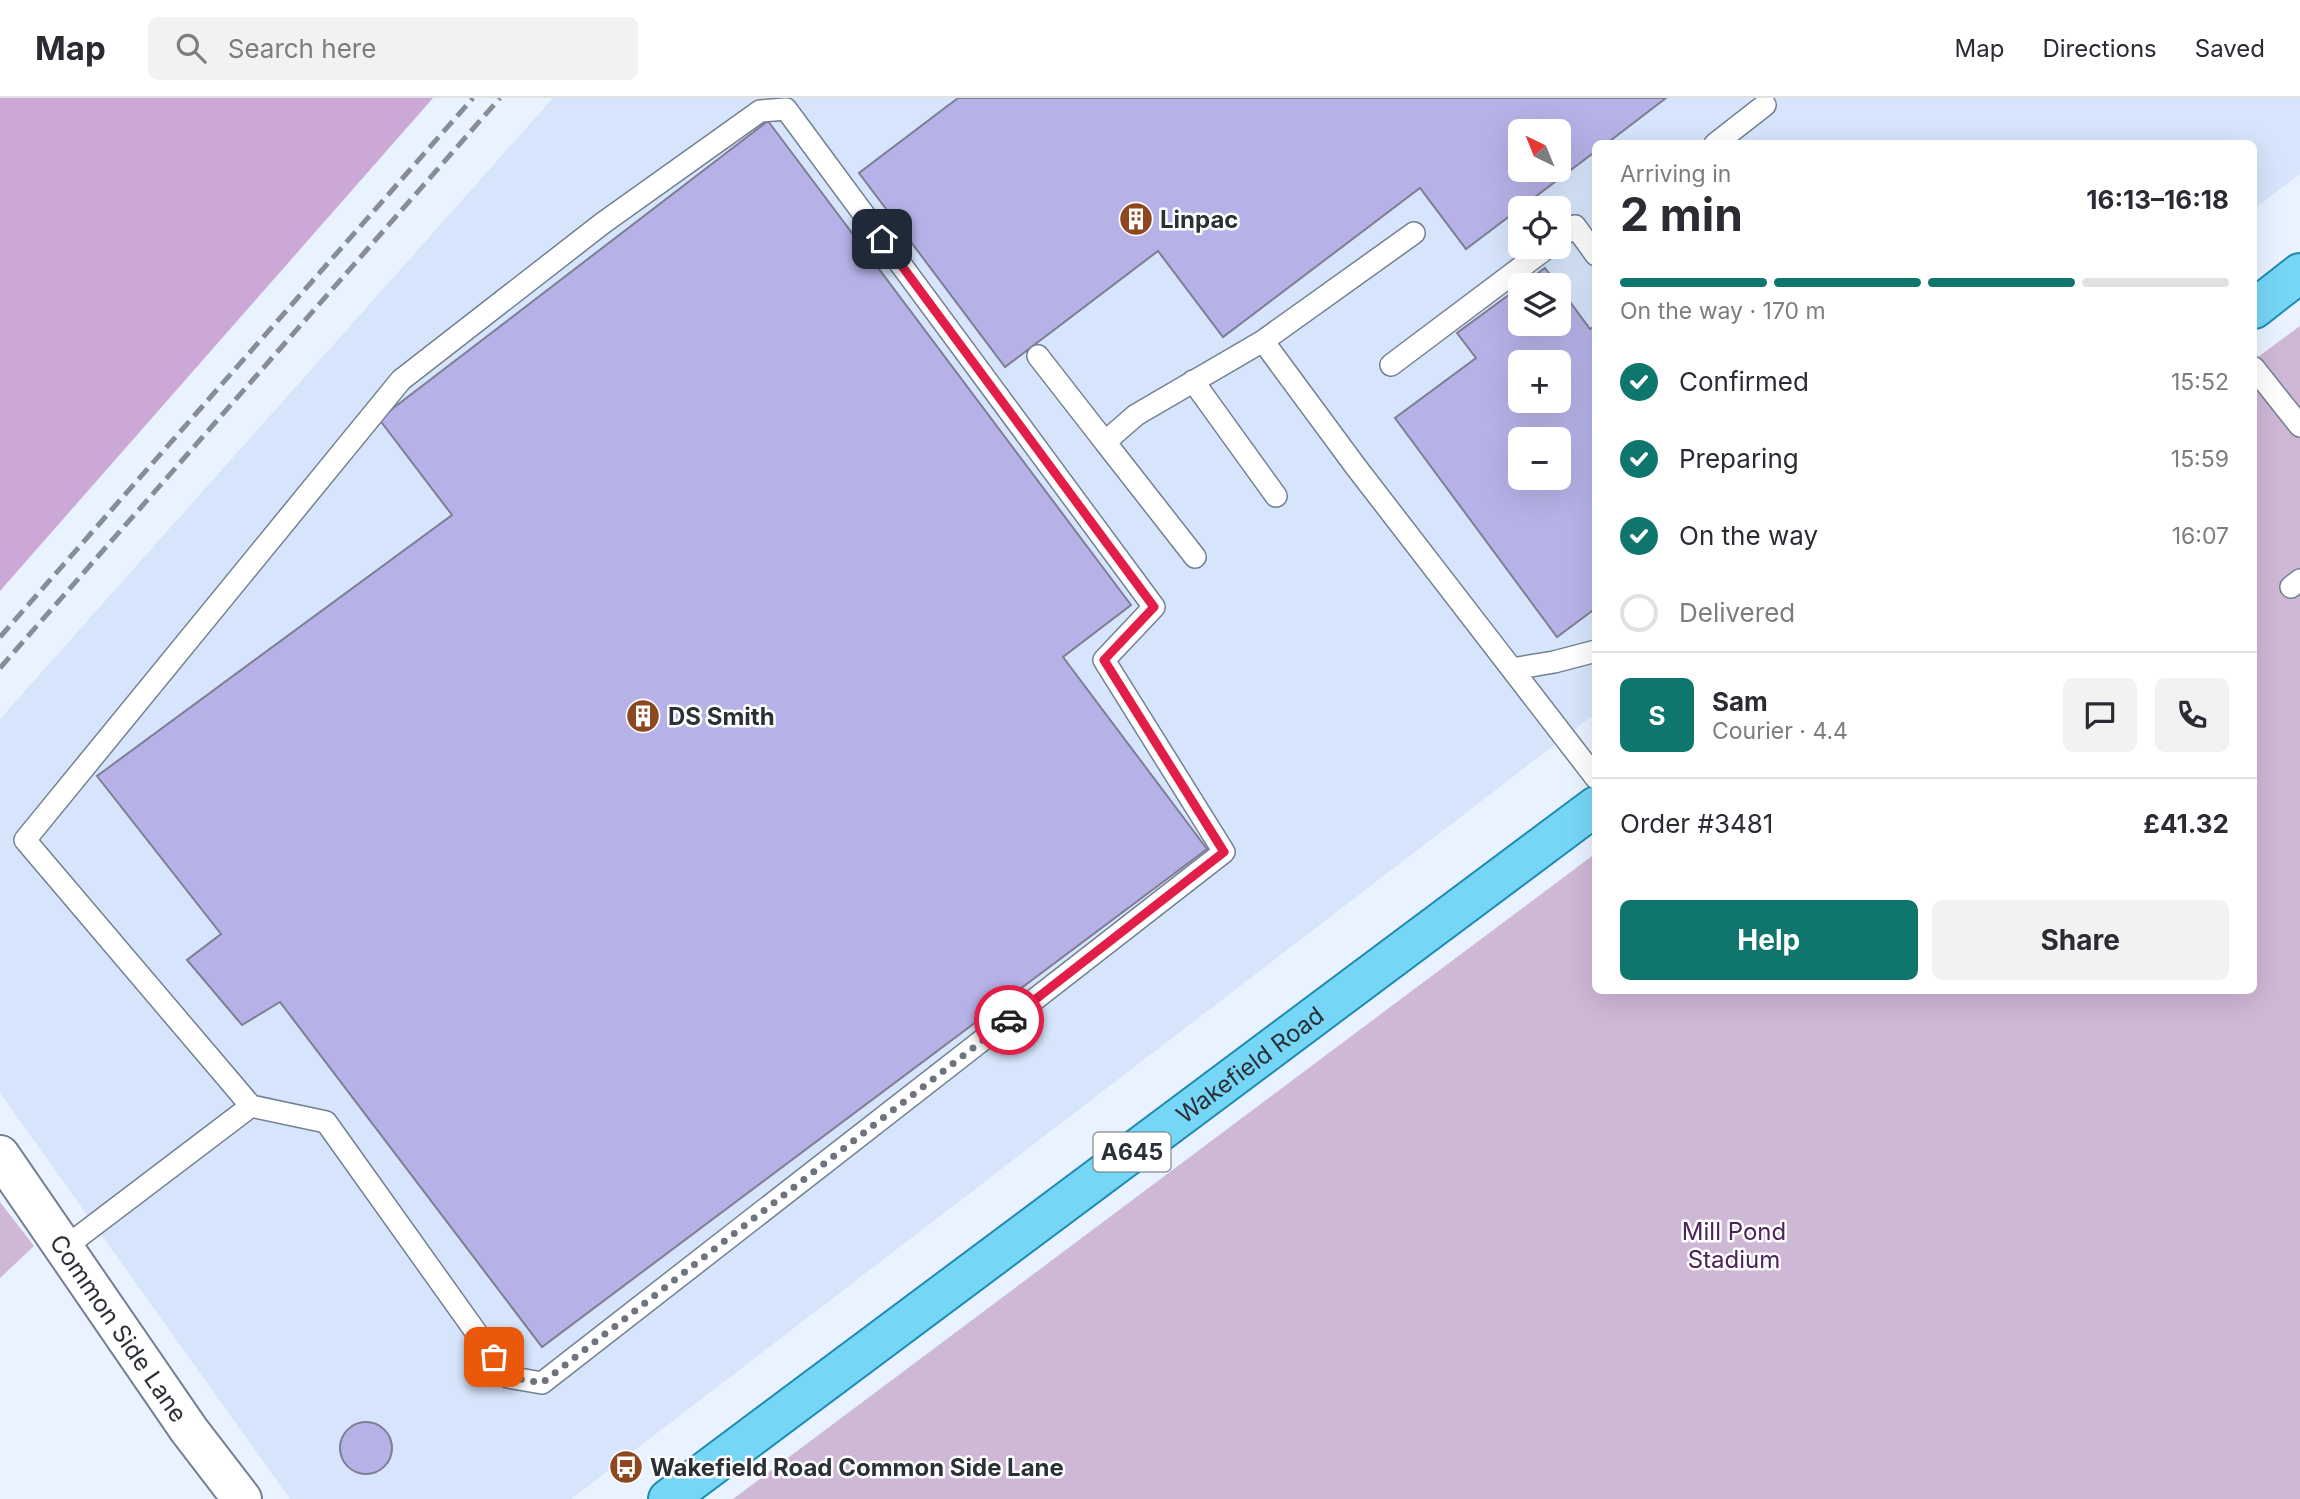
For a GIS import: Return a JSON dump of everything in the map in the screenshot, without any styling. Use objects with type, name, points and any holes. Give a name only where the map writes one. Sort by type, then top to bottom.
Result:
[{"type":"main road","points":[[2257,307],[2300,273]]},
{"type":"main road","name":"Wakefield Road","points":[[668,1499],[1592,809]]},
{"type":"main road","name":"Common Side Lane","points":[[0,1155],[189,1430],[242,1499]]},
{"type":"lane","points":[[1720,140],[1765,105]]},
{"type":"lane","points":[[64,1248],[251,1106],[326,1122],[508,1377],[542,1383],[1224,852],[1104,660],[1154,607],[786,109],[760,111],[603,223],[401,380],[25,840],[251,1106]]},
{"type":"lane","points":[[1571,229],[1575,226],[1592,243]]},
{"type":"lane","points":[[1105,442],[1136,415],[1263,341],[1414,233]]},
{"type":"lane","points":[[1391,365],[1532,259]]},
{"type":"lane","points":[[1263,341],[1356,467],[1592,773]]},
{"type":"lane","points":[[1038,356],[1195,558]]},
{"type":"lane","points":[[2257,372],[2300,426]]},
{"type":"lane","points":[[1193,382],[1276,496]]},
{"type":"lane","points":[[1512,670],[1554,663],[1592,652]]},
{"type":"shaded area","points":[[0,98],[433,98],[0,591]]},
{"type":"shaded area","points":[[553,98],[2300,98],[2300,174],[2257,207],[2257,140],[1592,140],[1592,716],[571,1499],[290,1499],[0,1093],[0,719]]},
{"type":"green space","name":"Mill Pond Stadium","points":[[2300,326],[2300,1499],[733,1499],[1592,856],[1592,994],[2257,994],[2257,358]]},
{"type":"green space","points":[[0,1202],[34,1246],[0,1278]]},
{"type":"building","name":"Linpac","points":[[958,98],[1666,98],[1611,140],[1592,140],[1592,154],[1572,169],[1572,119],[1508,119],[1508,182],[1555,182],[1536,196],[1508,196],[1508,217],[1466,249],[1420,188],[1223,337],[1158,251],[1005,367],[859,173]]},
{"type":"building","name":"DS Smith","points":[[768,121],[1131,605],[1063,657],[1207,849],[542,1347],[280,1002],[242,1025],[187,960],[221,934],[97,776],[452,515],[379,419]]},
{"type":"building","points":[[1508,296],[1508,336],[1571,336],[1571,303],[1590,329],[1592,328],[1592,611],[1557,637],[1395,418],[1476,358],[1457,333]]},
{"type":"building","points":[[366,1422],[376,1424],[384,1430],[390,1438],[390,1458],[384,1466],[376,1472],[366,1474],[356,1472],[348,1466],[342,1458],[340,1448],[342,1438],[348,1430],[356,1424]]},
{"type":"railway","points":[[0,637],[473,98]]},
{"type":"railway","points":[[0,668],[500,98]]},
{"type":"way so far","points":[[494,1357],[508,1377],[542,1383],[1009,1020]]},
{"type":"place","name":"Linpac","points":[[1136,219]]},
{"type":"place","name":"DS Smith","points":[[643,716]]},
{"type":"place","name":"Wakefield Road Common Side Lane","points":[[626,1467]]},
{"type":"route","points":[[882,239],[1154,607],[1104,660],[1224,852],[1009,1020]]}]
